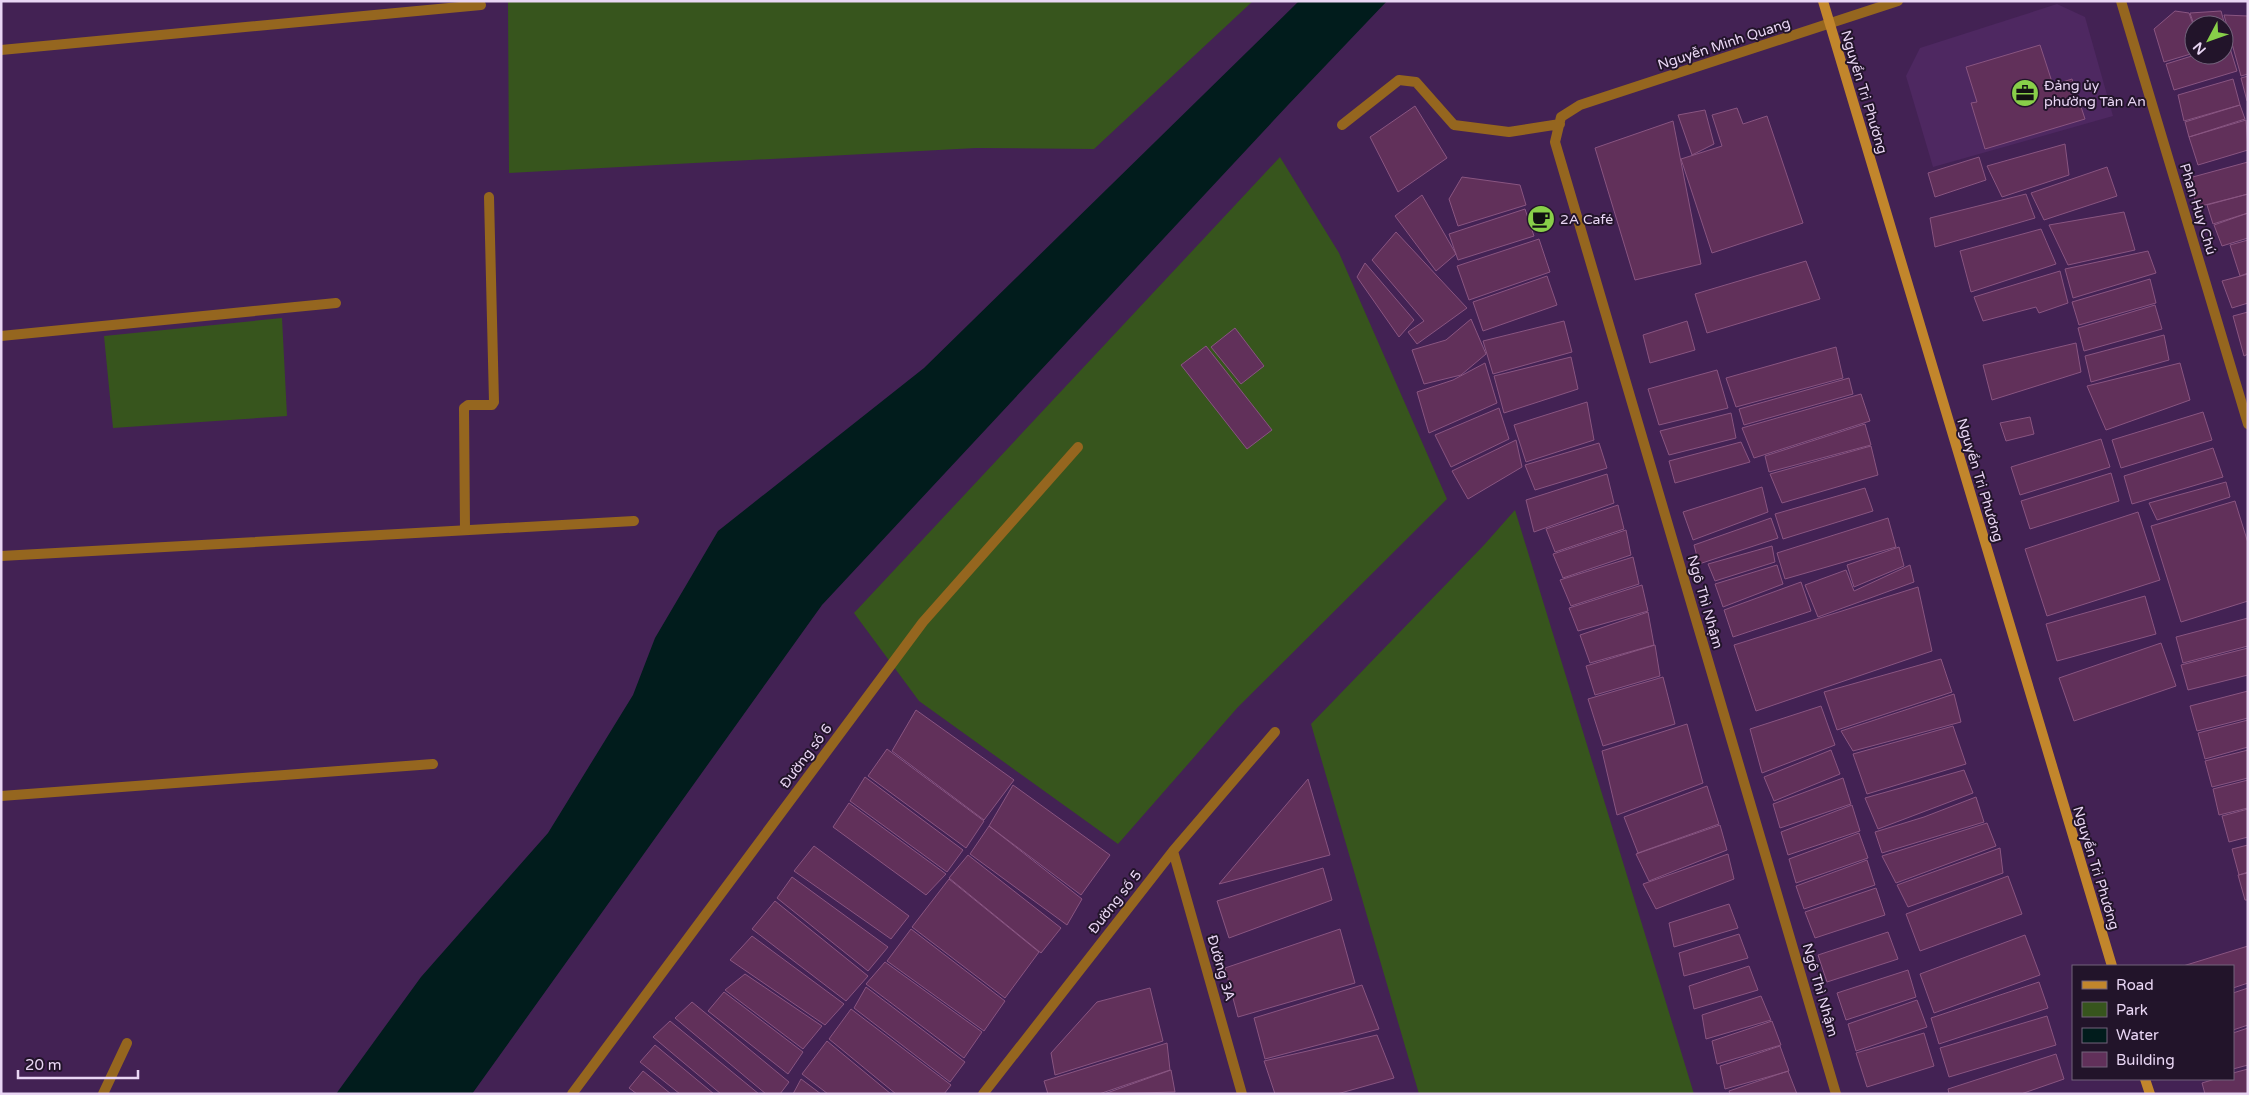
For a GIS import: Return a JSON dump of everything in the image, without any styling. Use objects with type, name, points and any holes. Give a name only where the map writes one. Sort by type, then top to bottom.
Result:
[{"type":"street","name":"Nguyển Tri Phương","points":[[1823,1],[2112,965]]},
{"type":"street","name":"Nguyễn Minh Quang","points":[[1560,120],[1580,105],[1898,1]]},
{"type":"street","name":"Phan Huy Chú","points":[[2121,1],[2248,424]]},
{"type":"street","points":[[1,50],[482,5]]},
{"type":"street","points":[[1342,125],[1400,80],[1416,82],[1454,125],[1509,132],[1560,120]]},
{"type":"street","name":"Ngô Thì Nhậm","points":[[1560,120],[1554,142],[1836,1094]]},
{"type":"street","points":[[465,530],[464,408],[494,404],[489,197]]},
{"type":"street","points":[[1,336],[336,303]]},
{"type":"street","name":"Đường số 6","points":[[572,1094],[924,622],[1078,447]]},
{"type":"street","points":[[1,556],[634,521]]},
{"type":"street","name":"Đường số 5","points":[[983,1094],[1173,851],[1275,732]]},
{"type":"street","points":[[1,796],[433,764]]},
{"type":"street","name":"Đường 3A","points":[[1173,851],[1242,1094]]},
{"type":"street","points":[[103,1094],[127,1043]]},
{"type":"street","points":[[2145,1080],[2150,1094]]},
{"type":"shaded area","points":[[2057,4],[2085,17],[2113,116],[1933,167],[1906,76],[1920,48]]},
{"type":"green space","points":[[508,1],[1253,1],[1094,149],[976,148],[509,173]]},
{"type":"green space","points":[[1280,157],[1339,253],[1447,499],[1238,707],[1118,844],[919,701],[854,613]]},
{"type":"green space","points":[[282,318],[287,416],[113,428],[104,336]]},
{"type":"green space","points":[[1515,510],[1694,1094],[1419,1094],[1311,724],[1484,545]]},
{"type":"water","points":[[1299,1],[1387,1],[822,605],[472,1094],[336,1094],[421,977],[548,833],[633,695],[655,638],[718,531],[924,368]]},
{"type":"building","points":[[2175,11],[2189,13],[2190,15],[2184,15],[2184,56],[2164,62],[2154,29]]},
{"type":"building","points":[[2221,11],[2222,15],[2191,15],[2190,13]]},
{"type":"building","points":[[2234,15],[2248,16],[2248,74],[2241,76],[2234,51]]},
{"type":"building","name":"Đảng ủy phường Tân An","points":[[2040,45],[2053,85],[2072,79],[2085,119],[1985,149],[1971,103],[1977,102],[1966,67]]},
{"type":"building","points":[[2184,58],[2184,65],[2234,65],[2234,61],[2237,71],[2174,90],[2166,64]]},
{"type":"building","points":[[2248,76],[2248,101],[2247,101],[2241,78]]},
{"type":"building","points":[[2233,79],[2240,105],[2184,121],[2178,95]]},
{"type":"building","points":[[2240,105],[2245,119],[2189,137],[2185,122]]},
{"type":"building","points":[[1415,106],[1447,158],[1398,192],[1370,137]]},
{"type":"building","points":[[1737,108],[1743,124],[1767,116],[1803,223],[1712,253],[1681,159],[1722,146],[1712,115]]},
{"type":"building","points":[[1705,110],[1714,144],[1692,155],[1678,115]]},
{"type":"building","points":[[2246,120],[2248,150],[2198,165],[2189,137]]},
{"type":"building","points":[[1673,121],[1701,264],[1635,280],[1595,148]]},
{"type":"building","points":[[2065,144],[2069,175],[2002,197],[1987,166]]},
{"type":"building","points":[[1979,157],[1986,180],[1935,197],[1928,173]]},
{"type":"building","points":[[2248,162],[2248,194],[2197,207],[2189,178]]},
{"type":"building","points":[[2107,167],[2117,196],[2044,220],[2031,193]]},
{"type":"building","points":[[1462,177],[1520,185],[1526,205],[1458,226],[1449,199]]},
{"type":"building","points":[[2026,194],[2035,218],[1935,247],[1930,218]]},
{"type":"building","points":[[2248,194],[2248,213],[2213,224],[2207,205]]},
{"type":"building","points":[[1422,195],[1456,254],[1436,271],[1395,216]]},
{"type":"building","points":[[1525,209],[1534,236],[1458,260],[1449,234]]},
{"type":"building","points":[[2124,212],[2135,250],[2068,265],[2049,225]]},
{"type":"building","points":[[2248,213],[2248,238],[2222,246],[2214,225]]},
{"type":"building","points":[[2041,229],[2056,264],[1971,292],[1960,251]]},
{"type":"building","points":[[1396,232],[1467,308],[1417,344],[1408,332],[1424,321],[1372,260]]},
{"type":"building","points":[[1539,239],[1550,272],[1469,300],[1457,266]]},
{"type":"building","points":[[2248,240],[2248,273],[2240,276],[2230,245]]},
{"type":"building","points":[[2148,251],[2156,273],[2073,298],[2065,269]]},
{"type":"building","points":[[1806,261],[1820,299],[1707,333],[1695,294]]},
{"type":"building","points":[[1365,263],[1414,320],[1399,337],[1357,277]]},
{"type":"building","points":[[2060,271],[2068,303],[2039,313],[2036,307],[1983,321],[1974,297]]},
{"type":"building","points":[[2248,274],[2248,303],[2232,308],[2222,281]]},
{"type":"building","points":[[1547,276],[1557,305],[1483,331],[1473,302]]},
{"type":"building","points":[[2150,279],[2156,303],[2079,325],[2072,302]]},
{"type":"building","points":[[2155,305],[2162,329],[2084,351],[2078,328]]},
{"type":"building","points":[[2248,312],[2248,354],[2244,356],[2233,316]]},
{"type":"building","points":[[1471,319],[1486,354],[1461,375],[1424,384],[1412,350],[1446,340]]},
{"type":"building","points":[[1564,321],[1572,352],[1493,374],[1483,341]]},
{"type":"building","points":[[1687,321],[1695,350],[1650,363],[1643,335]]},
{"type":"building","points":[[1235,328],[1264,366],[1241,384],[1211,347]]},
{"type":"building","points":[[2164,335],[2169,360],[2091,382],[2085,356]]},
{"type":"building","points":[[2076,343],[2081,372],[1992,400],[1983,365]]},
{"type":"building","points":[[1206,346],[1272,430],[1247,449],[1181,365]]},
{"type":"building","points":[[1836,347],[1843,378],[1736,407],[1726,378]]},
{"type":"building","points":[[1571,357],[1578,389],[1504,413],[1494,376]]},
{"type":"building","points":[[1485,363],[1497,403],[1429,433],[1417,392],[1453,380]]},
{"type":"building","points":[[2180,363],[2190,400],[2106,430],[2087,386]]},
{"type":"building","points":[[1717,370],[1728,408],[1659,425],[1648,389]]},
{"type":"building","points":[[1849,378],[1853,394],[1744,425],[1739,409]]},
{"type":"building","points":[[1861,394],[1870,421],[1754,458],[1742,428]]},
{"type":"building","points":[[1587,402],[1594,440],[1526,462],[1514,425]]},
{"type":"building","points":[[1499,408],[1509,439],[1451,467],[1435,435]]},
{"type":"building","points":[[2203,412],[2212,440],[2121,468],[2112,440]]},
{"type":"building","points":[[1731,413],[1736,438],[1669,455],[1660,431]]},
{"type":"building","points":[[2030,417],[2034,434],[2006,441],[2000,423]]},
{"type":"building","points":[[1865,424],[1871,445],[1769,472],[1765,456]]},
{"type":"building","points":[[2101,439],[2110,467],[2020,495],[2011,467]]},
{"type":"building","points":[[1516,440],[1522,467],[1468,499],[1452,471]]},
{"type":"building","points":[[1741,442],[1750,462],[1675,483],[1669,461]]},
{"type":"building","points":[[1599,443],[1607,468],[1535,490],[1525,465]]},
{"type":"building","points":[[1871,446],[1878,475],[1782,503],[1770,474]]},
{"type":"building","points":[[2213,448],[2223,477],[2132,504],[2124,476]]},
{"type":"building","points":[[2111,473],[2119,501],[2030,529],[2021,501]]},
{"type":"building","points":[[1607,474],[1614,503],[1534,532],[1526,500]]},
{"type":"building","points":[[2226,482],[2230,497],[2157,520],[2149,503]]},
{"type":"building","points":[[1762,487],[1768,512],[1693,540],[1683,512]]},
{"type":"building","points":[[1865,488],[1873,511],[1783,539],[1775,514]]},
{"type":"building","points":[[2235,501],[2248,543],[2248,601],[2181,622],[2151,526]]},
{"type":"building","points":[[1618,505],[1624,529],[1555,552],[1546,529]]},
{"type":"building","points":[[2138,512],[2160,580],[2047,616],[2025,549]]},
{"type":"building","points":[[1771,518],[1778,538],[1699,564],[1694,545]]},
{"type":"building","points":[[1888,518],[1896,547],[1785,579],[1777,553]]},
{"type":"building","points":[[1626,530],[1631,555],[1563,578],[1553,554]]},
{"type":"building","points":[[1772,546],[1775,562],[1715,581],[1708,564]]},
{"type":"building","points":[[1899,547],[1904,566],[1854,587],[1847,565]]},
{"type":"building","points":[[1633,557],[1639,584],[1571,606],[1560,580]]},
{"type":"building","points":[[1777,565],[1783,584],[1723,607],[1715,584]]},
{"type":"building","points":[[1910,565],[1914,582],[1818,617],[1805,585],[1846,570],[1854,591]]},
{"type":"building","points":[[1801,582],[1811,611],[1733,637],[1724,610]]},
{"type":"building","points":[[1642,585],[1648,611],[1578,631],[1569,608]]},
{"type":"building","points":[[1918,587],[1932,651],[1756,711],[1734,645]]},
{"type":"building","points":[[2145,596],[2156,634],[2057,661],[2046,624]]},
{"type":"building","points":[[1648,612],[1654,645],[1590,663],[1580,635]]},
{"type":"building","points":[[2248,618],[2248,646],[2183,663],[2176,637]]},
{"type":"building","points":[[2161,643],[2176,686],[2074,721],[2059,678]]},
{"type":"building","points":[[1655,645],[1660,676],[1595,695],[1586,666]]},
{"type":"building","points":[[2248,648],[2248,675],[2188,690],[2181,665]]},
{"type":"building","points":[[1941,659],[1952,692],[1837,730],[1824,692]]},
{"type":"building","points":[[1663,677],[1675,724],[1603,746],[1588,699]]},
{"type":"building","points":[[2248,691],[2248,718],[2197,731],[2190,706]]},
{"type":"building","points":[[1954,694],[1961,722],[1853,751],[1841,731]]},
{"type":"building","points":[[1821,706],[1835,745],[1762,773],[1750,729]]},
{"type":"building","points":[[916,710],[1014,780],[984,820],[892,751]]},
{"type":"building","points":[[2248,720],[2248,747],[2205,759],[2198,733]]},
{"type":"building","points":[[1687,724],[1703,783],[1617,815],[1602,751]]},
{"type":"building","points":[[1953,726],[1966,764],[1867,794],[1853,754]]},
{"type":"building","points":[[887,749],[984,821],[966,848],[868,776]]},
{"type":"building","points":[[1831,750],[1840,774],[1774,801],[1764,777]]},
{"type":"building","points":[[2248,750],[2248,778],[2212,787],[2205,761]]},
{"type":"building","points":[[1964,770],[1973,793],[1878,829],[1865,798]]},
{"type":"building","points":[[865,777],[963,850],[947,872],[850,801]]},
{"type":"building","points":[[1843,778],[1851,804],[1780,828],[1773,804]]},
{"type":"building","points":[[1308,779],[1330,855],[1219,884]]},
{"type":"building","points":[[2248,780],[2248,808],[2219,815],[2213,789]]},
{"type":"building","points":[[1013,785],[1110,855],[1081,895],[989,826]]},
{"type":"building","points":[[1707,786],[1719,824],[1638,853],[1624,817]]},
{"type":"building","points":[[1976,797],[1984,822],[1882,853],[1875,832],[1924,817]]},
{"type":"building","points":[[849,803],[946,874],[926,895],[833,827]]},
{"type":"building","points":[[1852,805],[1860,831],[1788,855],[1781,832]]},
{"type":"building","points":[[2248,809],[2248,837],[2229,842],[2222,816]]},
{"type":"building","points":[[1987,823],[1996,846],[1896,883],[1882,856]]},
{"type":"building","points":[[1720,825],[1727,850],[1649,881],[1636,854]]},
{"type":"building","points":[[989,826],[1082,899],[1067,925],[970,854]]},
{"type":"building","points":[[1859,833],[1868,858],[1796,883],[1789,859]]},
{"type":"building","points":[[2248,845],[2248,872],[2239,875],[2232,849]]},
{"type":"building","points":[[814,846],[909,916],[891,939],[794,871]]},
{"type":"building","points":[[2000,848],[2003,873],[1908,907],[1897,885]]},
{"type":"building","points":[[1728,854],[1734,879],[1656,909],[1643,884]]},
{"type":"building","points":[[968,855],[1061,928],[1041,953],[949,878]]},
{"type":"building","points":[[1867,860],[1875,885],[1804,909],[1796,886]]},
{"type":"building","points":[[1323,868],[1332,900],[1229,938],[1217,901]]},
{"type":"building","points":[[2248,873],[2248,900],[2245,900],[2238,875]]},
{"type":"building","points":[[2008,876],[2022,914],[1920,951],[1906,914]]},
{"type":"building","points":[[792,877],[888,947],[868,971],[777,898]]},
{"type":"building","points":[[949,879],[1039,952],[1005,998],[912,927]]},
{"type":"building","points":[[1876,888],[1885,915],[1815,938],[1805,912]]},
{"type":"building","points":[[775,901],[868,976],[846,1001],[752,929]]},
{"type":"building","points":[[1729,904],[1738,928],[1674,947],[1669,923]]},
{"type":"building","points":[[911,929],[1005,1001],[984,1031],[887,961]]},
{"type":"building","points":[[1340,929],[1355,983],[1238,1017],[1225,968]]},
{"type":"building","points":[[1888,932],[1898,959],[1827,982],[1818,955]]},
{"type":"building","points":[[1739,934],[1748,958],[1684,976],[1679,953]]},
{"type":"building","points":[[2025,935],[2040,975],[1934,1013],[1920,974]]},
{"type":"building","points":[[752,936],[844,1004],[825,1025],[730,960]]},
{"type":"building","points":[[2248,946],[2248,983],[2234,988],[2234,965],[2186,965]]},
{"type":"building","points":[[885,962],[982,1032],[964,1058],[866,984]]},
{"type":"building","points":[[1749,966],[1758,990],[1694,1009],[1689,986]]},
{"type":"building","points":[[1908,970],[1916,997],[1846,1020],[1837,993]]},
{"type":"building","points":[[745,974],[822,1026],[803,1049],[725,990]]},
{"type":"building","points":[[2039,982],[2048,1008],[1939,1044],[1931,1018]]},
{"type":"building","points":[[1362,985],[1379,1029],[1265,1059],[1254,1018]]},
{"type":"building","points":[[866,987],[965,1062],[950,1082],[854,1008]]},
{"type":"building","points":[[1150,988],[1163,1041],[1055,1075],[1051,1053],[1097,1002]]},
{"type":"building","points":[[2248,988],[2248,1025],[2234,1030],[2234,993]]},
{"type":"building","points":[[724,992],[803,1052],[788,1074],[708,1011]]},
{"type":"building","points":[[1761,996],[1771,1020],[1706,1039],[1702,1015]]},
{"type":"building","points":[[1917,1000],[1927,1027],[1856,1051],[1848,1024]]},
{"type":"building","points":[[692,1002],[789,1082],[780,1094],[766,1094],[675,1018]]},
{"type":"building","points":[[851,1009],[951,1085],[944,1094],[896,1094],[829,1039]]},
{"type":"building","points":[[2047,1016],[2056,1045],[1949,1077],[1940,1048]]},
{"type":"building","points":[[670,1021],[759,1094],[721,1094],[653,1037]]},
{"type":"building","points":[[1772,1021],[1781,1045],[1717,1064],[1712,1041]]},
{"type":"building","points":[[2248,1028],[2248,1065],[2234,1069],[2234,1033]]},
{"type":"building","points":[[1924,1033],[1934,1066],[1867,1087],[1856,1053]]},
{"type":"building","points":[[1377,1035],[1394,1078],[1337,1094],[1275,1094],[1264,1061]]},
{"type":"building","points":[[827,1041],[891,1094],[828,1094],[802,1074]]},
{"type":"building","points":[[1167,1043],[1170,1070],[1099,1094],[1048,1094],[1044,1081]]},
{"type":"building","points":[[655,1045],[714,1094],[680,1094],[640,1062]]},
{"type":"building","points":[[1780,1046],[1789,1071],[1725,1089],[1720,1066]]},
{"type":"building","points":[[2056,1054],[2064,1079],[2021,1094],[1949,1094],[1948,1089]]},
{"type":"building","points":[[2248,1069],[2248,1094],[2205,1094],[2202,1083],[2212,1080],[2234,1080],[2234,1073]]},
{"type":"building","points":[[1171,1070],[1175,1092],[1104,1094]]},
{"type":"building","points":[[643,1071],[671,1094],[637,1094],[629,1088]]},
{"type":"building","points":[[1788,1071],[1797,1094],[1730,1094],[1729,1091]]},
{"type":"building","points":[[801,1079],[821,1094],[793,1094]]},
{"type":"place","name":"Đảng ủy phường Tân An","points":[[2025,93]]},
{"type":"place","name":"2A Café","points":[[1541,219]]}]
